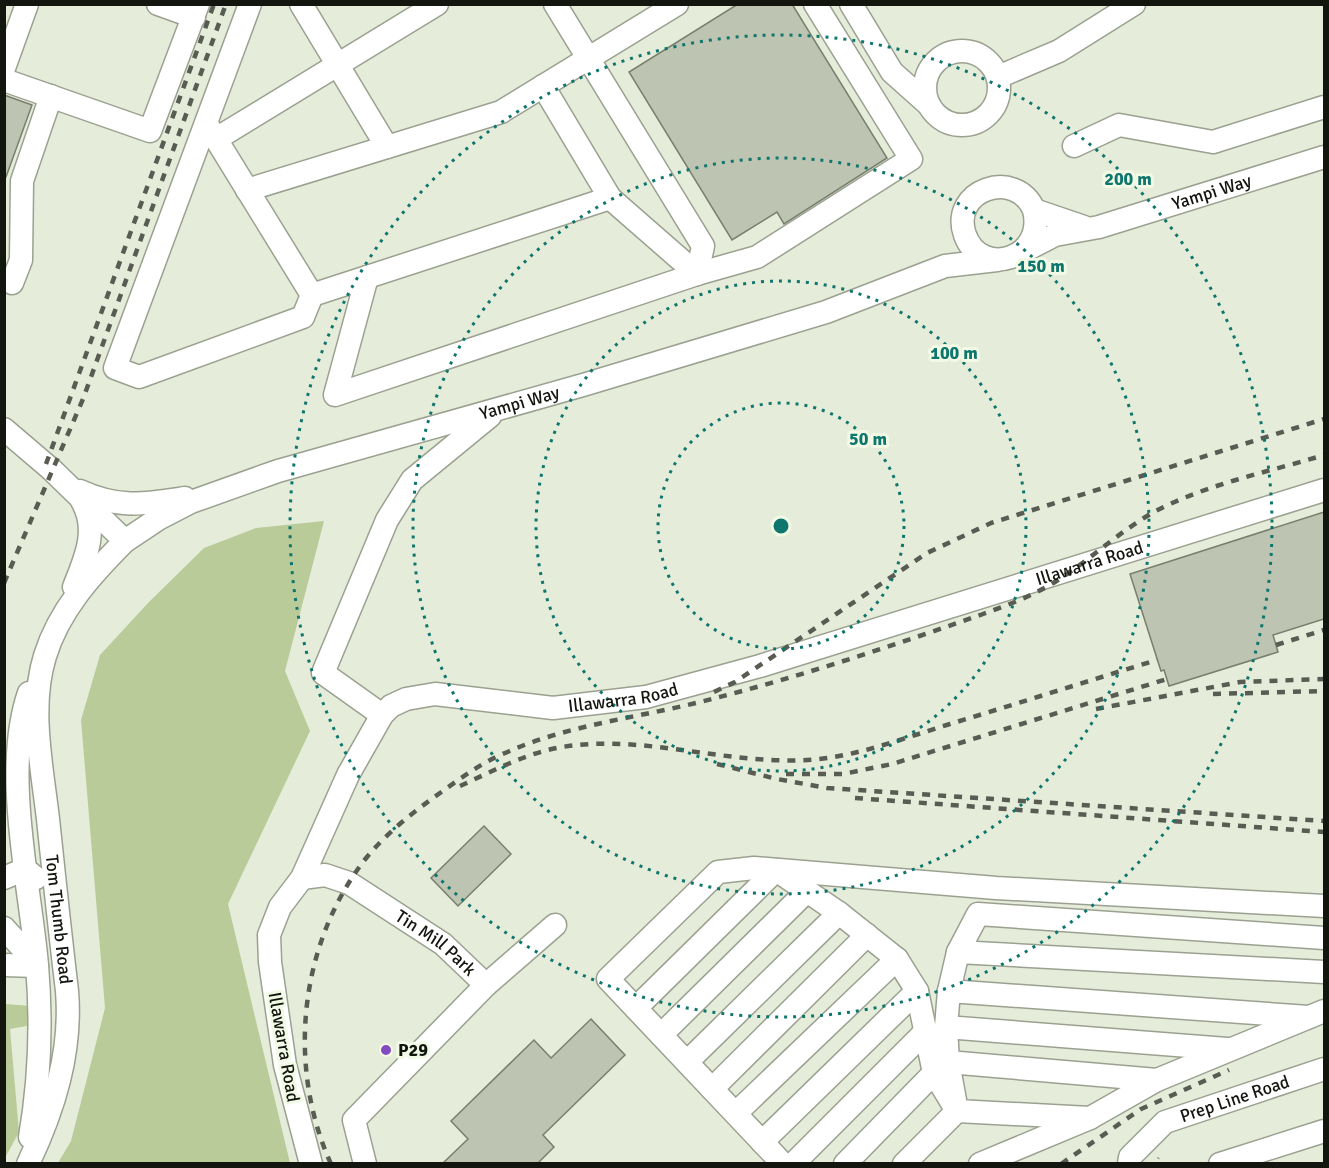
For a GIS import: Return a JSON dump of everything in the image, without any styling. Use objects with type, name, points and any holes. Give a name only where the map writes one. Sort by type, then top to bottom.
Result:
[{"type":"street","points":[[4,68],[27,4]]},
{"type":"street","points":[[4,80],[150,131],[196,11],[158,4]]},
{"type":"street","points":[[250,4],[212,132],[171,213],[115,368],[139,377],[303,317],[312,295],[610,198]]},
{"type":"street","points":[[300,4],[387,147]]},
{"type":"street","points":[[212,132],[337,65],[436,4]]},
{"type":"street","points":[[555,4],[703,246],[697,274]]},
{"type":"street","points":[[248,190],[501,112],[677,4]]},
{"type":"street","points":[[367,277],[335,395],[697,274],[757,257],[911,159],[815,4]]},
{"type":"street","points":[[851,4],[892,72],[944,121],[965,125],[976,122],[993,109],[998,99],[998,77],[992,66],[972,52],[960,50],[948,53],[937,60],[925,81],[929,105]]},
{"type":"street","points":[[998,77],[1059,51],[1134,4]]},
{"type":"street","points":[[543,86],[610,198],[697,274]]},
{"type":"street","points":[[12,283],[22,181],[51,96]]},
{"type":"street","points":[[1074,146],[1119,125],[1213,142],[1324,107]]},
{"type":"street","points":[[212,132],[312,295]]},
{"type":"street","name":"Yampi Way","points":[[125,541],[172,511],[211,494],[278,471],[498,410],[826,312],[945,266],[997,260],[1020,254],[1055,235],[1099,227],[1324,157]]},
{"type":"street","name":"Yampi Way","points":[[921,276],[949,248],[965,210],[974,196],[997,186],[1018,191],[1028,199],[1034,210],[1075,225],[1099,227]]},
{"type":"street","points":[[965,210],[963,227],[969,243],[981,254],[997,260]]},
{"type":"street","points":[[1020,254],[1035,234],[1034,210]]},
{"type":"street","points":[[382,715],[323,673],[387,520],[412,480],[498,410]]},
{"type":"street","points":[[4,429],[74,491],[125,541]]},
{"type":"street","name":"Illawarra Road","points":[[311,1164],[285,1065],[269,946],[274,919],[289,892],[302,878],[348,775],[382,715],[406,699],[435,694],[553,708],[646,697],[760,666],[1324,490]]},
{"type":"street","points":[[74,491],[98,500],[122,505],[211,494]]},
{"type":"street","points":[[62,619],[84,562],[90,535],[89,515],[74,491]]},
{"type":"street","name":"Tom Thumb Road","points":[[27,1164],[40,1068],[37,966],[15,874],[21,742],[27,699],[62,619],[84,584],[125,541]]},
{"type":"street","name":"Tom Thumb Road","points":[[27,1164],[51,1110],[65,1053],[68,1004],[39,740],[42,668]]},
{"type":"street","points":[[783,1164],[608,979],[718,872],[754,868],[996,888],[1324,906]]},
{"type":"street","points":[[776,870],[839,913],[897,959],[917,991],[936,1030],[941,1068],[957,1111]]},
{"type":"street","points":[[636,1008],[776,870]]},
{"type":"street","points":[[15,874],[36,878],[47,897],[63,952]]},
{"type":"street","name":"Tin Mill Park","points":[[302,878],[325,875],[349,883],[443,944],[486,985],[555,925]]},
{"type":"street","points":[[793,1164],[936,1030],[949,991],[958,952],[978,914],[996,888]]},
{"type":"street","points":[[661,1035],[807,891]]},
{"type":"street","points":[[687,1062],[839,913]]},
{"type":"street","points":[[978,914],[1324,938]]},
{"type":"street","points":[[4,928],[37,966]]},
{"type":"street","points":[[712,1089],[867,935]]},
{"type":"street","points":[[958,952],[1324,972]]},
{"type":"street","points":[[736,1113],[897,959]]},
{"type":"street","points":[[4,965],[37,966]]},
{"type":"street","points":[[365,1164],[354,1120],[486,985]]},
{"type":"street","points":[[762,1142],[917,991]]},
{"type":"street","points":[[949,991],[1317,1014]]},
{"type":"street","points":[[980,1164],[1090,1118],[1157,1080],[1317,1014]]},
{"type":"street","points":[[936,1030],[1231,1050]]},
{"type":"street","points":[[845,1164],[941,1068],[1157,1080]]},
{"type":"street","name":"Prep Line Road","points":[[1129,1164],[1130,1157],[1165,1122],[1324,1069]]},
{"type":"street","points":[[904,1164],[957,1111],[1090,1118]]},
{"type":"street","points":[[1220,1164],[1324,1131]]},
{"type":"green space","points":[[324,521],[285,671],[310,731],[228,904],[290,1163],[58,1163],[71,1141],[105,1008],[81,720],[100,655],[148,603],[204,548],[256,528]]},
{"type":"green space","points":[[5,1004],[31,1006],[32,1025],[10,1029],[19,1132],[5,1158]]},
{"type":"building","points":[[738,4],[792,4],[887,158],[784,224],[777,212],[732,240],[629,72]]},
{"type":"building","points":[[4,95],[32,105],[6,177],[4,176]]},
{"type":"building","points":[[1324,512],[1324,619],[1273,635],[1278,652],[1169,686],[1164,670],[1161,671],[1130,574]]},
{"type":"building","points":[[484,826],[511,854],[458,906],[431,878]]},
{"type":"building","points":[[591,1019],[625,1055],[543,1135],[554,1147],[537,1164],[442,1164],[468,1139],[451,1121],[534,1040],[551,1058]]},
{"type":"railway","points":[[46,464],[214,4]]},
{"type":"railway","points":[[4,583],[83,399],[226,4]]},
{"type":"railway","points":[[714,692],[735,682],[927,553],[991,523],[1324,419]]},
{"type":"railway","points":[[331,1164],[317,1127],[308,1088],[305,1048],[306,1008],[313,969],[325,931],[341,895],[363,862],[399,824],[448,787],[488,761],[529,743],[581,728],[746,690],[950,626],[1002,607],[1049,585],[1141,520],[1174,502],[1238,479],[1324,455]]},
{"type":"railway","points":[[1276,645],[1324,630]]},
{"type":"railway","points":[[460,786],[536,754],[562,747],[594,744],[626,744],[755,759],[836,757],[1157,660]]},
{"type":"railway","points":[[786,774],[843,774],[892,764],[1167,679]]},
{"type":"railway","points":[[1096,709],[1240,682],[1324,679]]},
{"type":"railway","points":[[1213,694],[1324,691]]},
{"type":"railway","points":[[717,764],[777,779],[827,788],[1324,821]]},
{"type":"railway","points":[[855,798],[1324,832]]},
{"type":"railway","points":[[1061,1164],[1141,1109],[1229,1070]]},
{"type":"place","name":"P29","points":[[386,1050]]}]
